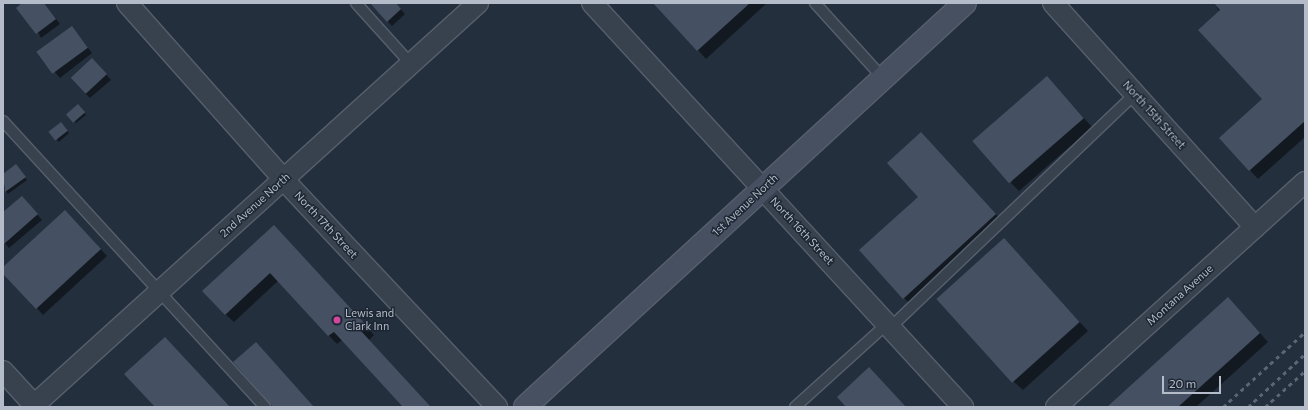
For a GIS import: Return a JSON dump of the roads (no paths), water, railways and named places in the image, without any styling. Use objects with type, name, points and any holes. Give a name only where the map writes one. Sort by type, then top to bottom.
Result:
[{"type":"main road","name":"1st Avenue North","points":[[526,407],[965,3]]},
{"type":"street","name":"North 17th Street","points":[[127,3],[283,179],[497,407]]},
{"type":"street","name":"2nd Avenue North","points":[[34,406],[478,3]]},
{"type":"street","name":"North 16th Street","points":[[592,3],[762,190],[963,407]]},
{"type":"street","name":"North 15th Street","points":[[1053,3],[1255,227]]},
{"type":"street","name":"Montana Avenue","points":[[1056,407],[1305,182]]},
{"type":"street","points":[[3,371],[34,406]]},
{"type":"lane","points":[[356,3],[411,64]]},
{"type":"lane","points":[[815,3],[883,78]]},
{"type":"lane","points":[[795,407],[889,326],[1135,94]]},
{"type":"lane","points":[[3,121],[265,407]]},
{"type":"railway","points":[[1223,407],[1305,332]]},
{"type":"railway","points":[[1248,407],[1305,354]]},
{"type":"railway","points":[[1265,407],[1305,371]]},
{"type":"place","name":"Lewis and Clark Inn","points":[[337,320]]}]
